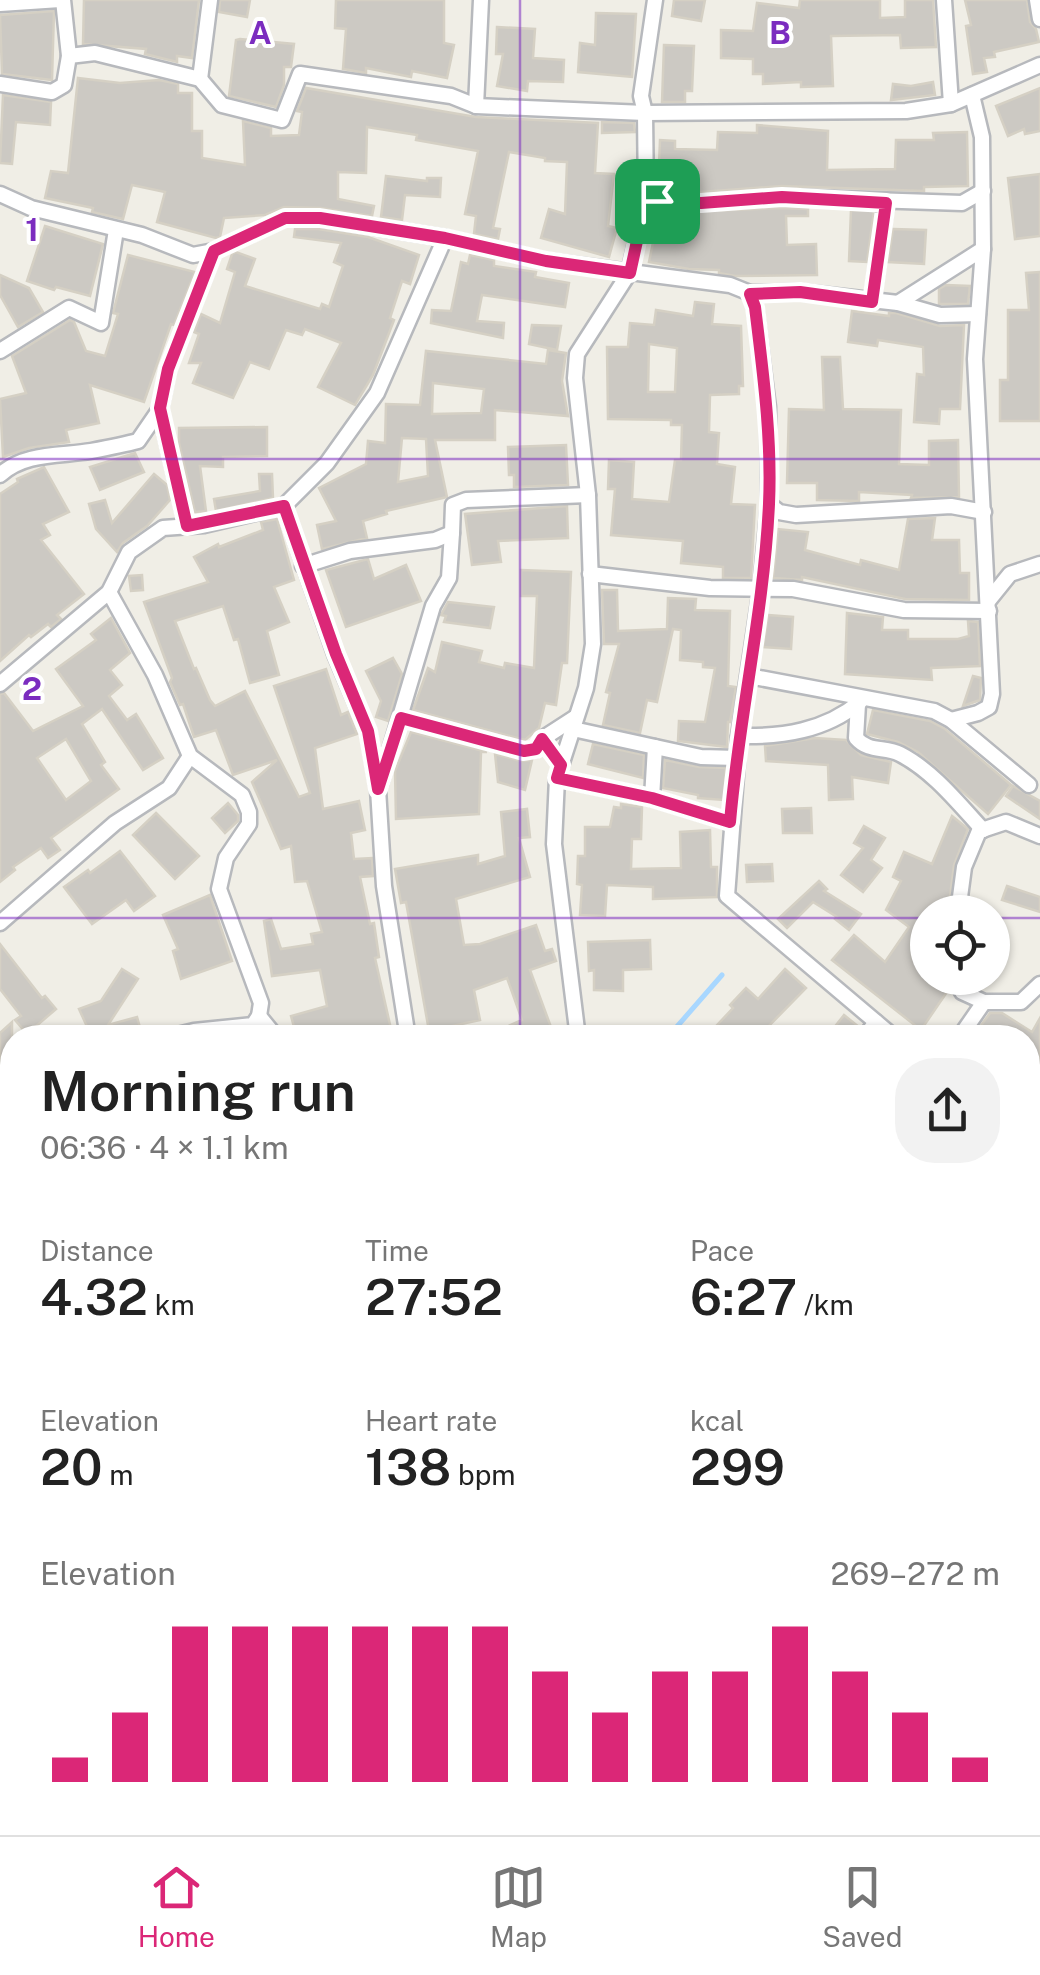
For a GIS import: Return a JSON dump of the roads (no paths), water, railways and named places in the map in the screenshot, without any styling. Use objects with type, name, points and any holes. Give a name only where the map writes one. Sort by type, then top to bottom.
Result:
[{"type":"street","points":[[0,4],[62,0],[69,56],[64,85],[52,92],[0,84]]},
{"type":"street","points":[[200,80],[210,0]]},
{"type":"street","points":[[476,106],[481,0]]},
{"type":"street","points":[[576,1025],[554,844],[559,771],[586,688],[593,644],[588,495],[575,378],[578,354],[630,273],[646,200],[646,113],[641,96],[654,0]]},
{"type":"street","points":[[944,0],[951,104]]},
{"type":"street","points":[[1037,0],[1040,18]]},
{"type":"street","points":[[69,56],[95,53],[200,80],[222,105],[282,120],[300,74],[451,96],[476,106],[646,113],[906,112],[951,104],[1040,66]]},
{"type":"street","points":[[951,720],[978,713],[988,706],[992,694],[975,359],[984,249],[982,137],[972,95]]},
{"type":"street","points":[[646,200],[701,203],[782,197],[962,203],[983,191]]},
{"type":"street","points":[[0,194],[31,208],[142,235],[193,254],[214,251],[285,218],[320,218],[445,238],[546,261],[730,285],[750,294],[800,292],[898,303],[940,314],[978,314]]},
{"type":"street","points":[[872,302],[886,203]]},
{"type":"street","points":[[0,350],[69,308],[101,323],[116,230]]},
{"type":"street","points":[[0,684],[109,592],[129,552],[163,528],[284,506],[327,463],[377,393],[445,238]]},
{"type":"street","points":[[898,303],[984,249]]},
{"type":"street","points":[[0,475],[23,461],[42,456],[138,442],[160,408],[168,369],[214,251]]},
{"type":"street","points":[[750,294],[768,407],[769,504],[761,590],[739,736],[727,896],[880,1025]]},
{"type":"street","points":[[160,408],[187,526]]},
{"type":"street","points":[[378,789],[433,606],[450,578],[453,505],[466,500],[588,495]]},
{"type":"street","points":[[769,504],[779,512],[796,516],[951,506],[984,512]]},
{"type":"street","points":[[284,506],[303,566],[368,731],[378,789],[384,886],[406,1025]]},
{"type":"street","points":[[303,566],[350,551],[435,540],[452,533]]},
{"type":"street","points":[[989,605],[1010,574],[1040,564]]},
{"type":"street","points":[[590,574],[710,588],[793,590],[904,610],[989,605]]},
{"type":"street","points":[[109,592],[155,676],[190,756],[242,795],[250,812],[248,824],[226,858],[219,889],[261,1003],[253,1025]]},
{"type":"street","points":[[749,676],[862,700],[934,710],[1029,786]]},
{"type":"street","points":[[739,736],[782,737],[840,718],[862,700]]},
{"type":"street","points":[[862,700],[856,738],[862,745],[897,752],[942,784],[983,830]]},
{"type":"street","points":[[401,718],[524,751],[536,749],[542,739],[575,723],[702,757],[738,758]]},
{"type":"street","points":[[542,739],[559,771],[730,822]]},
{"type":"street","points":[[652,798],[656,747]]},
{"type":"street","points":[[0,923],[115,823],[169,788],[190,756]]},
{"type":"street","points":[[960,895],[964,867],[979,831],[1006,822],[1040,836]]},
{"type":"street","points":[[969,995],[984,1002],[1021,1002],[1040,984]]},
{"type":"street","points":[[966,1025],[984,1002]]},
{"type":"street","points":[[259,1016],[266,1025]]},
{"type":"waterway","points":[[678,1025],[722,975]]}]
